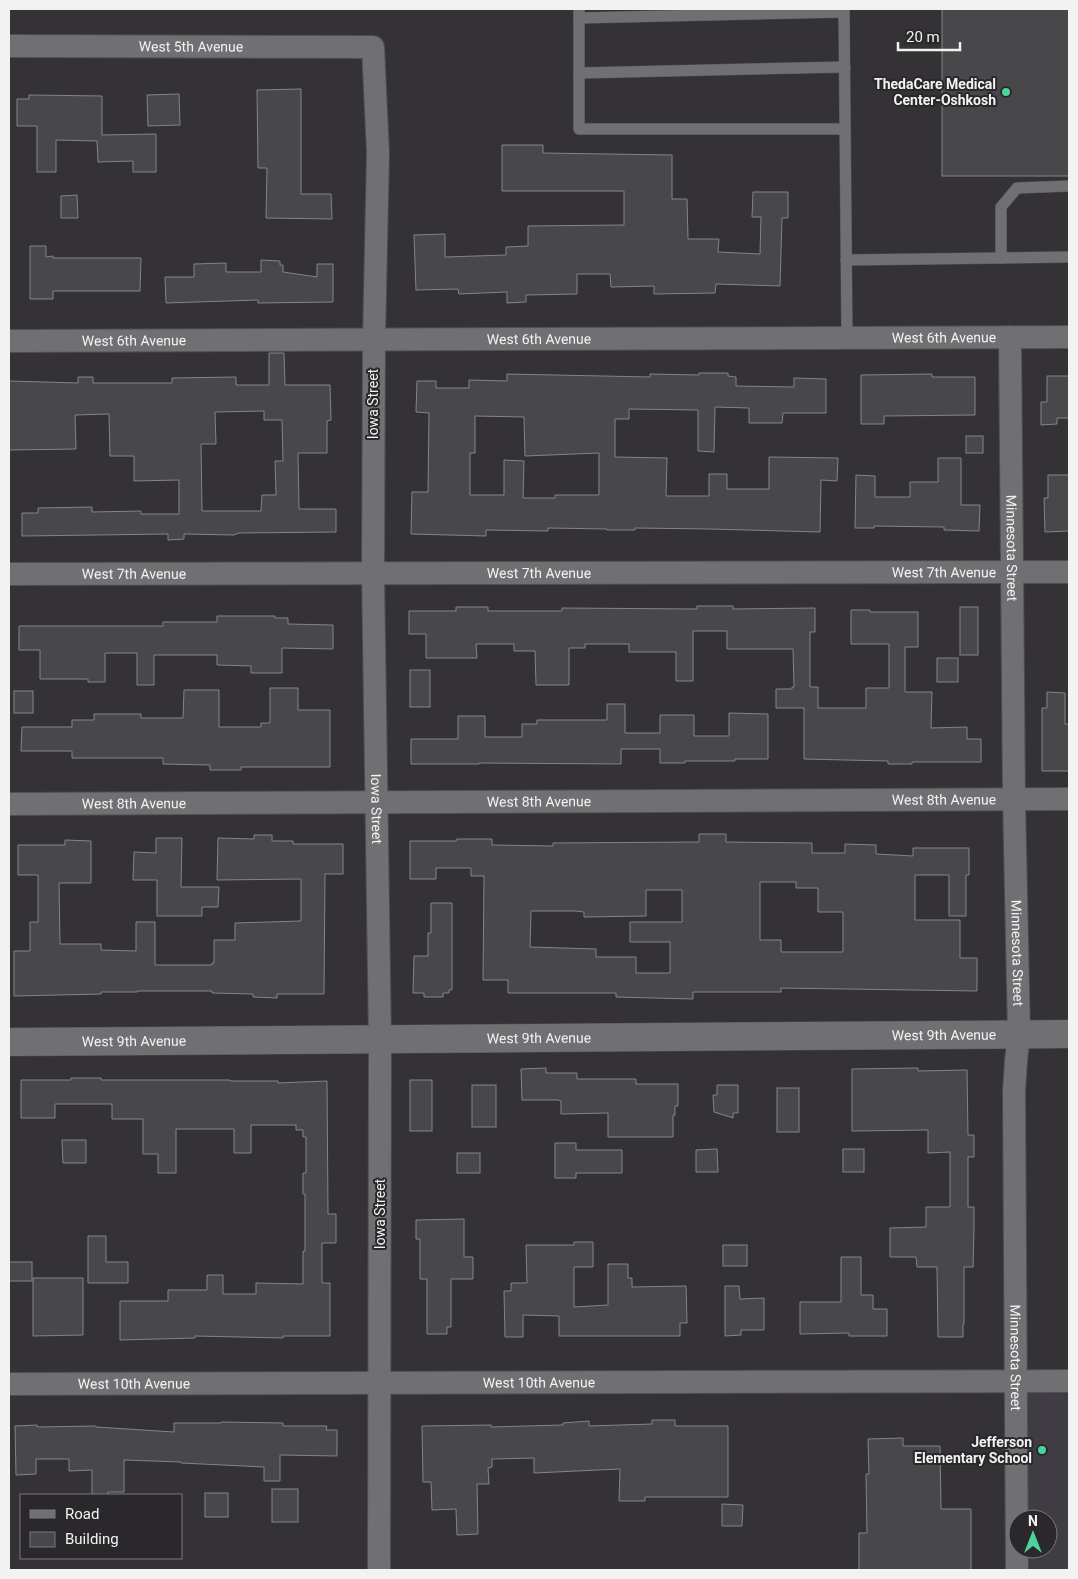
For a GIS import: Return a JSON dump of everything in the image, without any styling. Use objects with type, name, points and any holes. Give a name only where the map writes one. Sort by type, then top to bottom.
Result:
[{"type":"main road","name":"West 9th Avenue","points":[[9,1042],[1069,1034]]},
{"type":"street","name":"West 5th Avenue","points":[[9,46],[373,47]]},
{"type":"street","name":"Iowa Street","points":[[373,47],[378,153],[374,340],[373,573],[380,1040],[379,1570]]},
{"type":"street","name":"Minnesota Street","points":[[1010,337],[1014,572],[1014,800],[1019,1034],[1014,1091],[1017,1570]]},
{"type":"street","name":"West 6th Avenue","points":[[9,341],[1069,337]]},
{"type":"street","name":"West 7th Avenue","points":[[9,574],[1069,572]]},
{"type":"street","name":"West 8th Avenue","points":[[9,804],[1069,799]]},
{"type":"street","name":"West 10th Avenue","points":[[9,1384],[1069,1382]]},
{"type":"lane","points":[[846,130],[579,129],[579,14],[844,11],[846,130],[847,337]]},
{"type":"lane","points":[[579,73],[845,67]]},
{"type":"lane","points":[[1001,258],[1001,207],[1016,188],[1069,186]]},
{"type":"lane","points":[[846,260],[1069,257]]},
{"type":"shaded area","name":"Jefferson Elementary School","points":[[1069,1381],[1069,1570],[1016,1570],[1016,1559],[1058,1559],[1058,1509],[1016,1509],[1015,1382]]},
{"type":"building","name":"ThedaCare Medical Center-Oshkosh","points":[[942,9],[1069,9],[1069,176],[942,176]]},
{"type":"building","points":[[301,89],[301,194],[331,194],[332,219],[266,218],[267,168],[258,168],[257,90]]},
{"type":"building","points":[[179,94],[180,125],[148,126],[147,95]]},
{"type":"building","points":[[29,95],[102,96],[102,135],[156,134],[156,172],[133,172],[133,161],[98,162],[97,141],[56,140],[56,172],[37,172],[37,126],[17,126],[17,99],[29,99]]},
{"type":"building","points":[[502,145],[543,145],[543,153],[672,155],[672,199],[687,199],[688,239],[719,239],[718,252],[760,254],[761,217],[752,217],[753,192],[788,192],[788,218],[782,218],[780,286],[716,284],[715,293],[654,294],[654,286],[611,287],[610,274],[577,274],[577,294],[526,295],[526,302],[507,303],[507,292],[459,294],[458,289],[416,290],[414,235],[445,234],[445,257],[506,255],[506,247],[528,246],[528,226],[624,225],[624,191],[502,191]]},
{"type":"building","points":[[77,195],[78,218],[61,218],[61,196]]},
{"type":"building","points":[[30,246],[46,246],[46,257],[53,256],[53,258],[141,258],[140,291],[53,291],[53,299],[30,299]]},
{"type":"building","points":[[261,260],[280,261],[280,265],[283,265],[283,272],[317,277],[317,264],[333,264],[333,302],[258,303],[258,300],[166,303],[165,277],[194,277],[194,264],[226,263],[226,272],[261,272]]},
{"type":"building","points":[[269,353],[284,353],[285,385],[330,385],[331,420],[327,421],[327,453],[298,453],[299,509],[336,509],[336,532],[239,533],[234,535],[184,534],[184,539],[168,540],[168,534],[22,536],[22,513],[38,513],[38,508],[92,507],[92,512],[141,511],[141,514],[179,514],[179,480],[134,481],[134,456],[110,456],[109,414],[75,415],[76,449],[9,450],[9,381],[78,383],[78,377],[93,377],[93,383],[172,383],[172,378],[236,377],[236,385],[269,385]],"holes":[[[264,411],[264,420],[282,420],[283,461],[275,461],[276,495],[262,495],[261,511],[202,511],[201,444],[216,444],[215,412]]]},
{"type":"building","points":[[699,373],[728,373],[728,376],[736,377],[736,386],[794,387],[794,378],[826,379],[826,413],[783,413],[782,423],[749,423],[749,408],[715,407],[714,452],[698,451],[698,410],[629,409],[629,419],[615,419],[615,457],[667,458],[666,496],[709,496],[709,474],[727,474],[727,489],[769,489],[769,457],[838,458],[837,481],[821,480],[820,532],[548,528],[548,531],[486,530],[486,536],[411,534],[412,492],[428,492],[429,413],[416,412],[417,381],[436,381],[436,388],[469,388],[469,380],[507,381],[507,374],[650,377],[650,374],[699,375]],"holes":[[[475,416],[524,417],[525,456],[599,453],[599,495],[555,495],[555,498],[523,498],[524,461],[504,460],[504,495],[470,495],[470,453],[475,453]]]},
{"type":"building","points":[[932,374],[932,377],[975,377],[975,415],[884,416],[884,424],[861,424],[861,375]]},
{"type":"building","points":[[1047,376],[1069,376],[1069,418],[1057,418],[1057,424],[1041,425],[1041,402],[1047,402]]},
{"type":"building","points":[[966,436],[983,436],[983,453],[966,453]]},
{"type":"building","points":[[938,458],[961,458],[961,505],[980,505],[979,531],[944,530],[944,527],[874,526],[874,528],[855,528],[856,475],[875,476],[875,497],[910,497],[910,482],[938,482]]},
{"type":"building","points":[[1048,475],[1069,475],[1069,531],[1045,532],[1044,498],[1048,498]]},
{"type":"building","points":[[697,606],[733,606],[733,609],[815,608],[815,632],[810,632],[810,687],[818,687],[818,708],[866,708],[866,688],[889,688],[889,644],[851,644],[851,610],[918,612],[918,647],[905,647],[905,692],[932,692],[931,728],[967,727],[967,739],[981,739],[981,762],[888,764],[888,761],[804,759],[804,708],[776,708],[776,689],[792,689],[794,687],[793,649],[727,649],[727,631],[693,631],[693,681],[676,681],[676,652],[629,652],[629,644],[585,644],[585,648],[569,648],[569,685],[536,685],[535,651],[514,651],[514,644],[476,644],[477,658],[426,658],[426,634],[409,634],[409,611],[456,611],[456,607],[488,607],[488,611],[562,611],[562,608],[697,609]]},
{"type":"building","points":[[960,607],[978,607],[978,655],[960,655]]},
{"type":"building","points":[[217,616],[275,616],[275,618],[288,618],[288,624],[333,625],[333,649],[282,648],[282,673],[251,673],[251,666],[217,665],[217,655],[154,655],[154,685],[137,685],[137,653],[105,653],[105,682],[88,682],[88,679],[40,679],[40,650],[19,650],[19,626],[163,626],[163,622],[217,622]]},
{"type":"building","points":[[937,658],[958,658],[958,682],[937,682]]},
{"type":"building","points":[[410,670],[430,670],[430,707],[410,707]]},
{"type":"building","points":[[270,688],[298,688],[298,710],[330,710],[330,767],[241,767],[241,770],[210,770],[210,765],[163,764],[163,758],[72,758],[72,751],[21,751],[22,727],[72,727],[72,720],[94,720],[94,714],[141,714],[141,718],[183,718],[184,690],[219,690],[219,727],[261,727],[261,723],[270,723]]},
{"type":"building","points":[[14,691],[33,691],[33,713],[14,713]]},
{"type":"building","points":[[1047,692],[1065,693],[1065,724],[1069,724],[1069,771],[1042,771],[1042,708],[1047,708]]},
{"type":"building","points":[[607,704],[625,704],[625,733],[660,733],[660,715],[694,715],[694,736],[729,736],[729,713],[768,714],[768,759],[660,763],[660,749],[621,749],[621,764],[411,764],[411,739],[458,739],[458,716],[485,716],[485,737],[522,737],[522,724],[537,724],[537,720],[607,720]]},
{"type":"building","points":[[699,834],[726,834],[726,842],[812,843],[812,853],[845,853],[845,844],[876,845],[876,854],[913,856],[913,848],[969,848],[969,875],[966,875],[966,916],[949,916],[949,875],[915,875],[915,920],[960,920],[960,958],[977,958],[977,991],[781,988],[781,992],[693,992],[693,999],[616,997],[616,993],[508,993],[508,980],[483,980],[484,876],[471,876],[471,868],[436,868],[436,879],[410,879],[410,841],[492,839],[492,845],[553,846],[553,843],[699,842]],"holes":[[[760,882],[796,882],[796,888],[818,888],[818,912],[843,912],[843,952],[781,952],[781,940],[760,940]],[[646,890],[682,890],[682,922],[630,922],[630,942],[670,942],[670,973],[636,973],[636,957],[596,957],[596,949],[530,947],[531,911],[584,912],[584,917],[646,916]]]},
{"type":"building","points":[[254,835],[272,835],[272,841],[293,841],[293,844],[343,844],[343,874],[325,874],[324,994],[277,994],[277,998],[253,997],[253,994],[212,993],[212,991],[137,991],[101,992],[101,994],[14,996],[14,951],[30,951],[30,922],[38,922],[38,875],[18,875],[18,845],[65,845],[65,840],[91,841],[91,883],[59,883],[60,944],[101,944],[101,950],[136,951],[136,922],[155,922],[155,965],[212,965],[214,963],[214,940],[235,940],[235,923],[301,921],[301,879],[217,880],[218,838],[254,839]]},
{"type":"building","points":[[156,838],[182,838],[181,887],[219,887],[218,907],[202,907],[202,916],[157,916],[157,880],[133,880],[134,852],[156,853]]},
{"type":"building","points":[[431,903],[452,903],[452,990],[449,990],[449,993],[443,993],[443,997],[424,997],[424,993],[413,993],[414,956],[428,956],[428,933],[431,933]]},
{"type":"building","points":[[546,1068],[546,1073],[577,1073],[577,1079],[636,1079],[636,1084],[678,1084],[678,1106],[675,1106],[675,1115],[673,1115],[673,1137],[608,1137],[608,1113],[561,1114],[561,1101],[522,1100],[521,1069]]},
{"type":"building","points":[[918,1068],[918,1071],[967,1070],[968,1135],[974,1135],[974,1157],[968,1157],[968,1207],[974,1207],[974,1230],[973,1267],[964,1267],[963,1337],[938,1337],[937,1267],[917,1267],[916,1257],[890,1257],[890,1228],[926,1227],[926,1207],[950,1207],[950,1152],[928,1153],[928,1130],[852,1131],[852,1069]]},
{"type":"building","points":[[71,1078],[101,1078],[101,1080],[278,1081],[278,1083],[327,1081],[328,1214],[336,1214],[336,1243],[322,1243],[322,1283],[330,1283],[330,1336],[283,1336],[283,1338],[195,1336],[195,1338],[120,1340],[120,1301],[168,1301],[168,1290],[207,1290],[207,1275],[223,1275],[223,1294],[256,1294],[256,1283],[303,1284],[305,1194],[303,1194],[303,1173],[306,1173],[306,1137],[303,1137],[303,1130],[296,1130],[296,1125],[251,1125],[251,1153],[234,1153],[234,1129],[176,1129],[176,1173],[158,1173],[158,1154],[143,1154],[143,1119],[112,1119],[112,1104],[55,1104],[55,1118],[21,1118],[21,1080],[71,1080]]},
{"type":"building","points":[[410,1080],[432,1080],[432,1131],[410,1131]]},
{"type":"building","points":[[472,1085],[496,1085],[496,1127],[472,1127]]},
{"type":"building","points":[[717,1085],[738,1085],[738,1113],[733,1113],[733,1118],[714,1112],[713,1095],[717,1095]]},
{"type":"building","points":[[777,1088],[799,1088],[799,1132],[777,1132]]},
{"type":"building","points":[[62,1140],[86,1140],[86,1163],[63,1163]]},
{"type":"building","points":[[555,1143],[576,1143],[576,1150],[622,1150],[622,1173],[576,1173],[576,1178],[555,1178]]},
{"type":"building","points":[[717,1149],[718,1172],[696,1172],[696,1150]]},
{"type":"building","points":[[843,1149],[864,1149],[864,1172],[843,1172]]},
{"type":"building","points":[[457,1153],[480,1153],[480,1173],[457,1173]]},
{"type":"building","points":[[464,1219],[464,1257],[473,1257],[473,1279],[451,1279],[451,1327],[447,1327],[447,1334],[427,1334],[427,1279],[420,1279],[420,1239],[416,1239],[416,1220]]},
{"type":"building","points":[[88,1236],[106,1236],[106,1262],[128,1262],[128,1283],[88,1283]]},
{"type":"building","points":[[574,1242],[593,1242],[593,1267],[574,1267],[574,1307],[608,1305],[608,1264],[628,1264],[628,1278],[632,1278],[632,1287],[686,1286],[687,1323],[680,1323],[680,1336],[559,1336],[559,1316],[523,1315],[523,1337],[505,1337],[504,1291],[511,1291],[511,1283],[527,1283],[526,1245],[574,1245]]},
{"type":"building","points":[[723,1245],[747,1245],[747,1266],[723,1266]]},
{"type":"building","points":[[841,1257],[861,1257],[861,1295],[873,1295],[873,1309],[887,1309],[887,1336],[849,1336],[849,1333],[800,1334],[800,1302],[841,1302]]},
{"type":"building","points":[[9,1262],[32,1262],[32,1281],[9,1281]]},
{"type":"building","points":[[33,1278],[83,1278],[83,1335],[33,1336]]},
{"type":"building","points":[[725,1286],[739,1286],[740,1299],[764,1298],[764,1330],[741,1330],[741,1335],[725,1336]]},
{"type":"building","points":[[652,1420],[675,1420],[675,1426],[728,1426],[728,1497],[645,1497],[645,1501],[619,1501],[620,1469],[534,1473],[534,1458],[492,1459],[492,1467],[488,1468],[489,1484],[477,1484],[478,1534],[457,1535],[456,1509],[432,1510],[431,1482],[423,1482],[422,1426],[563,1425],[563,1423],[589,1421],[589,1426],[652,1424]]},
{"type":"building","points":[[174,1423],[283,1423],[283,1426],[327,1426],[326,1430],[337,1430],[337,1456],[280,1455],[280,1481],[264,1481],[264,1467],[124,1460],[124,1492],[108,1492],[108,1494],[92,1494],[92,1470],[69,1471],[69,1459],[36,1459],[36,1474],[16,1475],[15,1426],[96,1426],[174,1432]]},
{"type":"building","points":[[903,1438],[903,1446],[940,1446],[941,1509],[971,1509],[971,1570],[859,1570],[859,1533],[867,1533],[866,1474],[869,1474],[868,1439]]},
{"type":"building","points":[[272,1489],[298,1489],[298,1522],[272,1522]]},
{"type":"building","points":[[205,1493],[228,1493],[228,1517],[205,1517]]},
{"type":"building","points":[[722,1504],[743,1505],[742,1526],[722,1526]]},
{"type":"place","name":"ThedaCare Medical Center-Oshkosh","points":[[1006,92]]},
{"type":"place","name":"Jefferson Elementary School","points":[[1042,1450]]}]
